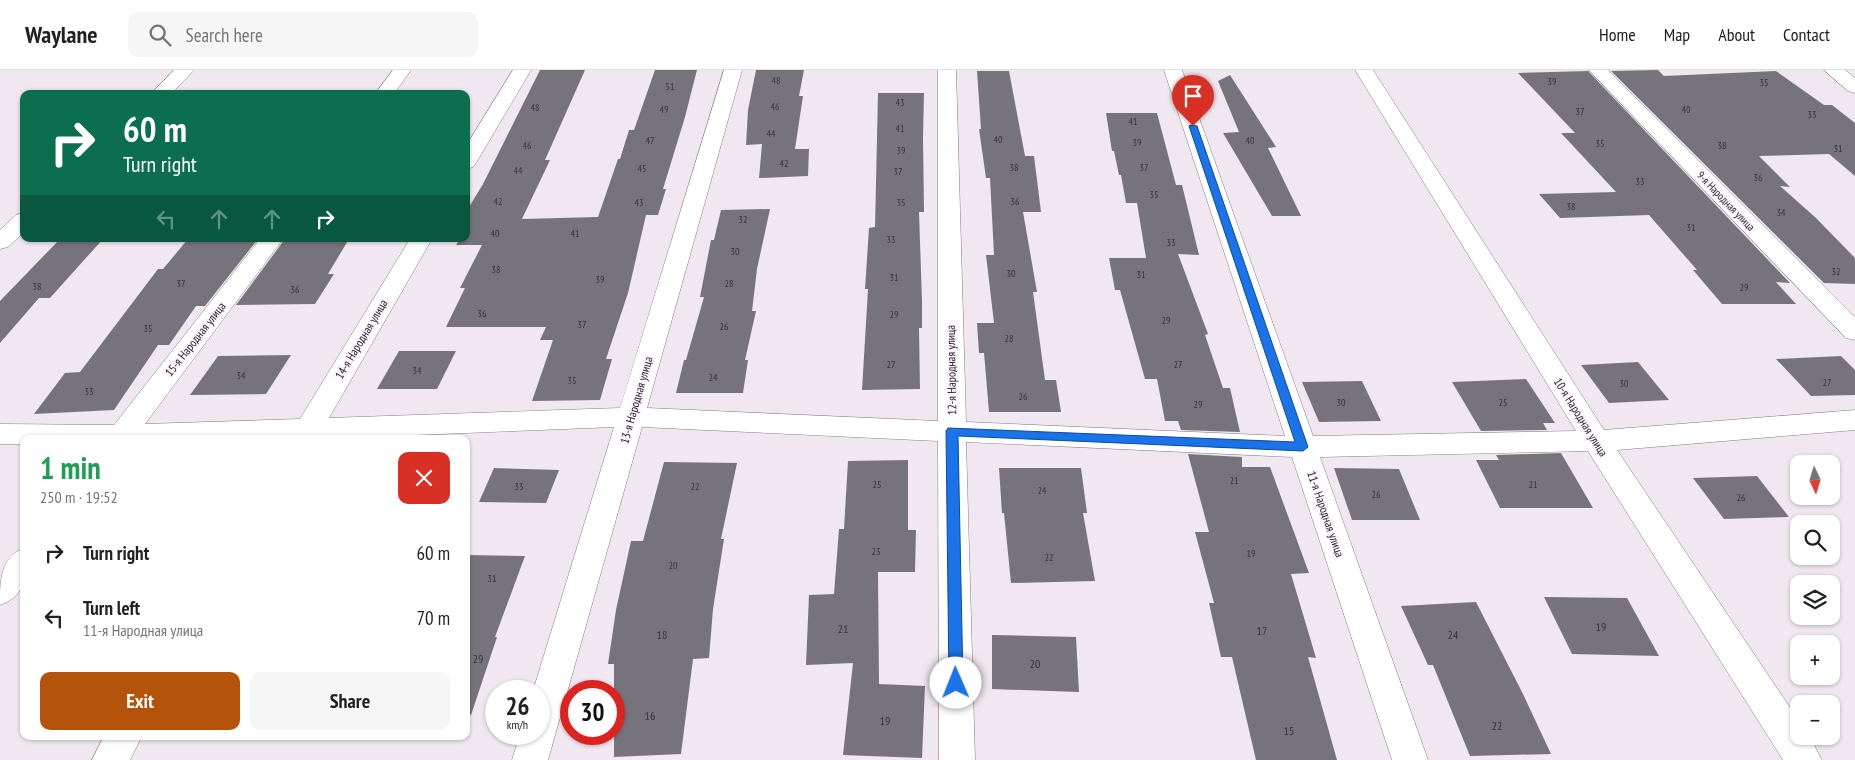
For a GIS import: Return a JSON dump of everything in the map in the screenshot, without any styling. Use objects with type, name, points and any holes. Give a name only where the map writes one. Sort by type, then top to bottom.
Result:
[{"type":"street","points":[[164,90],[185,70]]},
{"type":"street","points":[[387,90],[402,70]]},
{"type":"street","points":[[470,156],[522,70]]},
{"type":"street","name":"13-я Народная улица","points":[[550,691],[733,70]]},
{"type":"street","name":"12-я Народная улица","points":[[947,70],[957,760]]},
{"type":"street","name":"11-я Народная улица","points":[[1174,70],[1410,760]]},
{"type":"street","name":"10-я Народная улица","points":[[1364,70],[1596,441],[1804,760]]},
{"type":"street","name":"9-я Народная улица","points":[[1598,70],[1855,332]]},
{"type":"street","points":[[1833,70],[1855,86]]},
{"type":"street","points":[[0,242],[20,224]]},
{"type":"street","name":"15-я Народная улица","points":[[122,435],[270,242]]},
{"type":"street","name":"14-я Народная улица","points":[[304,434],[419,242]]},
{"type":"street","points":[[243,435],[304,434],[631,417],[1303,447],[1596,441],[1855,420]]},
{"type":"street","points":[[0,434],[40,435]]},
{"type":"street","points":[[0,592],[20,567]]},
{"type":"street","points":[[110,760],[122,740]]},
{"type":"street","name":"13-я Народная улица","points":[[530,760],[534,745]]},
{"type":"building","points":[[540,70],[585,70],[545,160],[550,160],[522,219],[598,217],[629,130],[634,130],[655,70],[697,70],[663,189],[666,189],[658,215],[646,215],[628,293],[606,359],[612,359],[600,400],[532,401],[553,340],[540,340],[546,327],[446,327],[465,288],[460,288],[482,245],[456,245],[458,242],[470,242],[470,205],[483,184]]},
{"type":"building","points":[[756,70],[804,70],[799,96],[803,96],[795,149],[809,149],[808,176],[759,178],[762,144],[746,145],[748,110]]},
{"type":"building","points":[[1658,70],[1664,76],[1776,71],[1824,105],[1832,105],[1855,123],[1855,176],[1829,154],[1759,156],[1790,187],[1780,186],[1816,218],[1855,258],[1855,284],[1824,283],[1611,71]]},
{"type":"building","points":[[977,71],[1009,71],[1025,156],[1034,156],[1041,212],[1023,212],[1037,292],[1033,292],[1045,380],[1056,380],[1061,412],[989,412],[984,353],[979,353],[977,323],[994,323],[986,255],[994,255],[990,178],[986,178],[979,129],[981,129]]},
{"type":"building","points":[[1588,71],[1790,283],[1776,282],[1796,304],[1722,304],[1693,270],[1697,270],[1649,215],[1560,218],[1539,194],[1616,192],[1561,133],[1575,133],[1518,73]]},
{"type":"building","points":[[1230,75],[1276,147],[1268,148],[1301,216],[1272,216],[1223,133],[1239,132],[1218,81]]},
{"type":"building","points":[[878,93],[924,93],[924,212],[919,212],[922,301],[922,328],[919,328],[920,389],[862,390],[868,289],[865,289],[869,228],[875,227]]},
{"type":"building","points":[[1106,113],[1157,113],[1176,185],[1182,185],[1199,255],[1178,254],[1208,334],[1205,335],[1223,388],[1230,388],[1240,432],[1181,430],[1178,421],[1165,421],[1157,379],[1145,379],[1120,290],[1115,290],[1109,258],[1146,258],[1137,203],[1126,203],[1121,175],[1119,175],[1114,151],[1112,151]]},
{"type":"building","points":[[770,209],[757,269],[752,311],[756,311],[745,360],[748,360],[743,393],[676,393],[684,360],[686,360],[704,297],[700,297],[711,240],[714,240],[721,210]]},
{"type":"building","points":[[57,242],[100,242],[50,298],[39,298],[0,343],[0,301]]},
{"type":"building","points":[[186,242],[256,242],[205,306],[196,306],[169,345],[158,345],[114,410],[34,414],[65,373],[80,372],[158,269],[163,269]]},
{"type":"building","points":[[283,242],[347,242],[328,274],[334,274],[315,304],[236,305]]},
{"type":"building","points":[[399,351],[456,351],[437,389],[377,389]]},
{"type":"building","points":[[291,355],[266,394],[190,395],[218,356]]},
{"type":"building","points":[[1841,356],[1855,370],[1855,395],[1811,396],[1776,359]]},
{"type":"building","points":[[1638,362],[1669,400],[1609,403],[1581,365]]},
{"type":"building","points":[[1526,379],[1555,423],[1543,423],[1547,430],[1481,431],[1452,382]]},
{"type":"building","points":[[1362,381],[1381,421],[1319,422],[1302,382]]},
{"type":"building","points":[[1561,453],[1593,508],[1500,508],[1476,460],[1499,460],[1496,455]]},
{"type":"building","points":[[1188,454],[1242,457],[1242,467],[1270,467],[1309,573],[1291,574],[1316,658],[1308,657],[1337,760],[1256,760],[1232,657],[1221,657],[1209,603],[1214,603],[1195,532],[1209,532]]},
{"type":"building","points":[[908,460],[908,530],[916,530],[915,572],[878,572],[879,684],[925,686],[922,758],[843,755],[853,663],[806,665],[809,595],[834,594],[839,529],[844,529],[848,461]]},
{"type":"building","points":[[664,462],[737,463],[721,539],[724,539],[713,609],[709,658],[693,659],[681,754],[614,757],[614,745],[625,745],[625,680],[614,680],[614,664],[608,664],[616,610],[631,541],[643,541]]},
{"type":"building","points":[[494,468],[559,470],[546,503],[479,502]]},
{"type":"building","points":[[999,468],[1081,468],[1087,513],[1083,513],[1095,581],[1011,583],[1004,513],[1002,513]]},
{"type":"building","points":[[1334,468],[1399,469],[1420,520],[1352,520]]},
{"type":"building","points":[[1757,476],[1789,517],[1724,519],[1693,478]]},
{"type":"building","points":[[470,555],[525,556],[495,637],[497,637],[471,715]]},
{"type":"building","points":[[1544,597],[1627,598],[1659,656],[1572,654]]},
{"type":"building","points":[[1476,602],[1551,754],[1470,756],[1433,665],[1428,665],[1401,606]]},
{"type":"building","points":[[992,635],[1076,637],[1079,692],[992,689]]},
{"type":"route","points":[[956,683],[952,431],[1303,447],[1193,126]]}]
